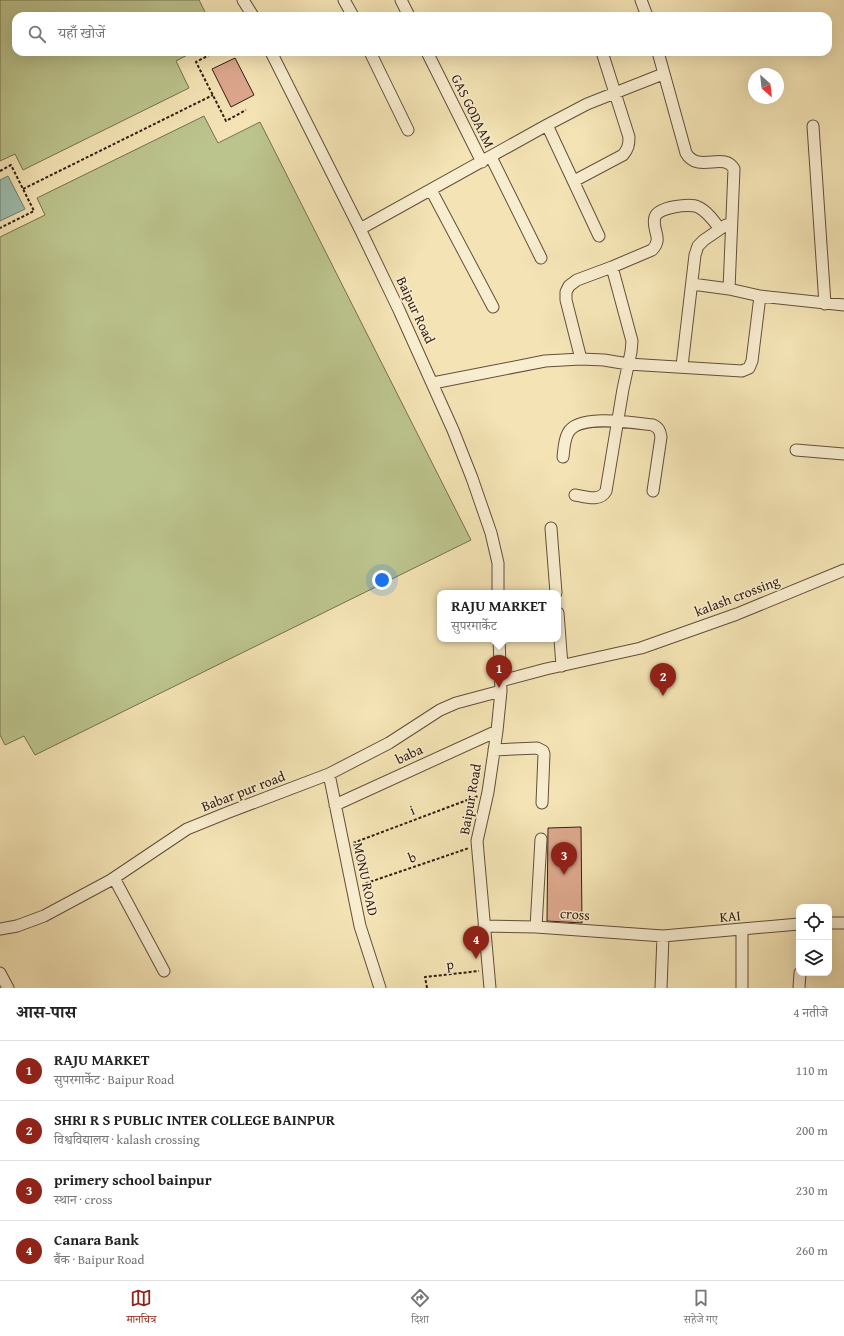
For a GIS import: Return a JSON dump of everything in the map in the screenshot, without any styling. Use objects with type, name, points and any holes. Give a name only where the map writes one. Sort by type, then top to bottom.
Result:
[{"type":"street","points":[[243,0],[250,12]]},
{"type":"street","points":[[344,0],[351,12]]},
{"type":"street","points":[[401,0],[407,12]]},
{"type":"street","points":[[641,0],[646,12]]},
{"type":"street","name":"Baipur Road","points":[[273,56],[360,229],[433,383],[472,478],[491,533],[498,563],[498,590]]},
{"type":"street","points":[[372,56],[408,130]]},
{"type":"street","name":"GAS GODAAM","points":[[429,56],[541,258]]},
{"type":"street","points":[[574,181],[623,155],[627,151],[629,144],[629,137],[603,56]]},
{"type":"street","points":[[659,56],[686,153],[690,159],[695,162],[724,162],[730,164],[734,169],[729,290]]},
{"type":"street","points":[[360,229],[546,125],[587,104],[663,74]]},
{"type":"street","points":[[546,125],[599,236]]},
{"type":"street","points":[[813,126],[826,304]]},
{"type":"street","points":[[431,190],[493,307]]},
{"type":"street","points":[[580,359],[566,300],[566,292],[569,286],[577,280],[646,253],[656,246],[658,240],[655,217],[665,209],[687,205],[697,206],[706,212],[720,229]]},
{"type":"street","points":[[682,366],[695,255],[698,246],[704,240],[733,220]]},
{"type":"street","points":[[575,495],[600,498],[606,491],[632,341],[612,267]]},
{"type":"street","points":[[692,284],[760,296],[844,305]]},
{"type":"street","points":[[433,383],[545,361],[580,359],[604,360],[628,364],[682,366],[737,372],[742,371],[748,368],[752,361],[760,296]]},
{"type":"street","points":[[563,457],[565,440],[568,432],[574,426],[584,422],[618,421],[653,425],[658,428],[661,437],[653,491]]},
{"type":"street","points":[[796,450],[844,454]]},
{"type":"street","points":[[551,528],[556,590]]},
{"type":"street","name":"kalash crossing","points":[[562,666],[641,648],[737,614],[844,570]]},
{"type":"street","name":"Baipur Road","points":[[490,988],[477,840],[488,792],[497,731],[501,686],[499,642]]},
{"type":"street","points":[[560,642],[562,666]]},
{"type":"street","name":"Babar pur road","points":[[0,929],[16,926],[44,916],[114,878],[187,829],[329,774],[389,743],[440,710],[546,669],[562,666]]},
{"type":"street","name":"baba","points":[[335,805],[497,731]]},
{"type":"street","points":[[494,750],[537,748],[543,751],[542,803]]},
{"type":"street","name":"MONU ROAD","points":[[329,774],[360,926],[380,988]]},
{"type":"street","points":[[536,926],[540,839]]},
{"type":"street","points":[[114,878],[164,971]]},
{"type":"street","points":[[832,923],[844,923]]},
{"type":"street","name":"KAI","points":[[663,936],[796,924]]},
{"type":"street","name":"cross","points":[[484,926],[536,926],[663,936]]},
{"type":"street","points":[[742,930],[742,988]]},
{"type":"street","points":[[661,988],[663,936]]},
{"type":"street","points":[[0,973],[8,988]]},
{"type":"street","points":[[799,988],[800,976]]},
{"type":"path","points":[[207,56],[196,62],[226,121],[246,110]]},
{"type":"path","points":[[23,189],[213,95]]},
{"type":"path","points":[[0,171],[11,165],[34,212],[0,228]]},
{"type":"path","name":"i","points":[[344,847],[488,792]]},
{"type":"path","name":"b","points":[[353,888],[477,845]]},
{"type":"path","name":"p","points":[[427,988],[425,977],[488,970]]},
{"type":"green space","points":[[0,0],[199,0],[205,12],[12,12],[12,56],[185,56],[176,61],[189,88],[23,170],[15,154],[0,161]]},
{"type":"green space","points":[[204,116],[218,143],[260,122],[471,540],[35,755],[24,736],[5,745],[0,735],[0,237],[45,215],[37,198]]},
{"type":"shaded area","points":[[8,176],[25,209],[0,221],[0,180]]},
{"type":"building","points":[[235,58],[254,95],[231,107],[212,69]]},
{"type":"building","points":[[581,827],[582,923],[547,921],[548,828]]},
{"type":"place","name":"RAJU MARKET","points":[[499,688]]},
{"type":"place","name":"SHRI R S PUBLIC INTER COLLEGE BAINPUR","points":[[663,696]]},
{"type":"place","name":"primery school bainpur","points":[[564,875]]},
{"type":"place","name":"Canara Bank","points":[[476,959]]}]
